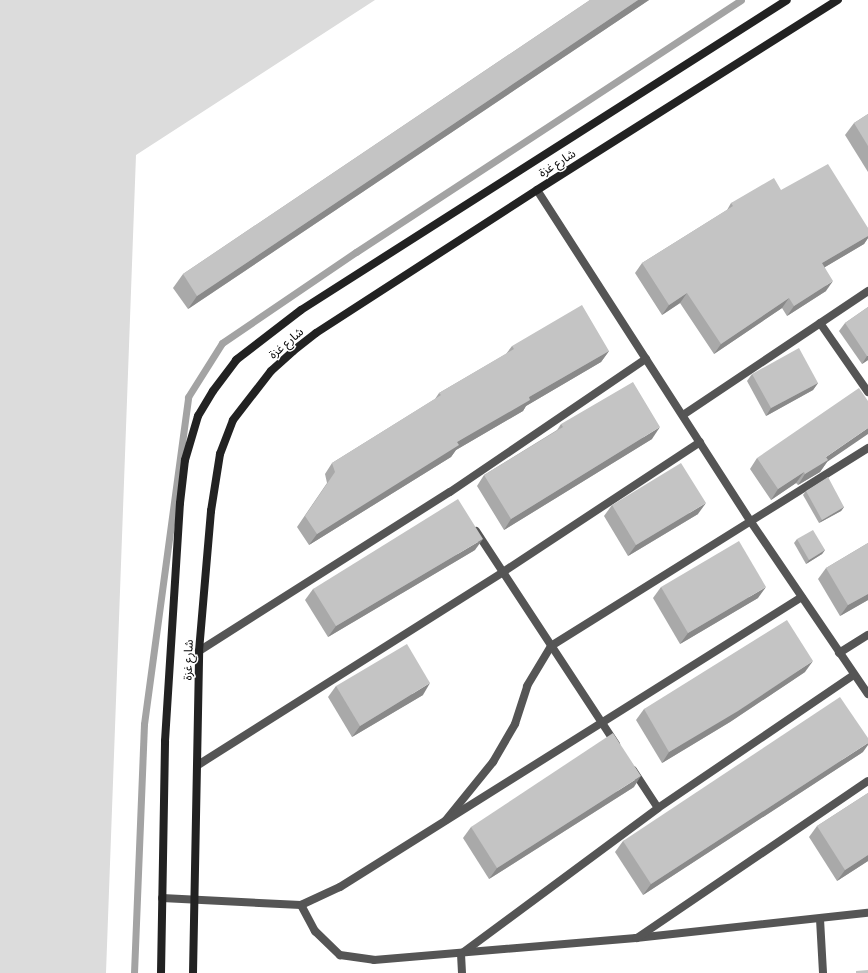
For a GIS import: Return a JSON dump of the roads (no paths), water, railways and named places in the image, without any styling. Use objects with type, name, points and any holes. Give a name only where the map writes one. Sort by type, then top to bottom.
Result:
[{"type":"main road","name":"شارع غزة","points":[[161,973],[165,741],[180,502],[185,460],[198,416],[213,391],[236,360],[301,310],[787,0]]},
{"type":"main road","name":"شارع غزة","points":[[193,973],[199,651],[211,511],[220,454],[233,420],[252,394],[293,351],[316,333],[537,190],[838,0]]},
{"type":"street","points":[[537,190],[751,522],[868,694]]},
{"type":"street","points":[[683,415],[868,291]]},
{"type":"street","points":[[820,323],[868,392]]},
{"type":"street","points":[[199,651],[452,495],[646,359]]},
{"type":"street","points":[[198,765],[503,572],[700,442]]},
{"type":"street","points":[[442,825],[493,762],[515,724],[527,686],[551,646],[868,448]]},
{"type":"street","points":[[470,523],[620,749]]},
{"type":"street","points":[[162,898],[301,905],[340,887],[603,724],[802,597]]},
{"type":"street","points":[[839,653],[868,635]]},
{"type":"street","points":[[461,954],[658,808],[854,675]]},
{"type":"street","points":[[628,762],[658,808]]},
{"type":"street","points":[[636,938],[868,781]]},
{"type":"street","points":[[301,905],[315,931],[340,955],[374,960],[461,954],[636,938],[868,913]]},
{"type":"street","points":[[820,919],[823,973]]},
{"type":"street","points":[[461,954],[462,973]]},
{"type":"waterway","points":[[134,973],[144,724],[188,397],[222,343],[356,252],[741,0]]}]
